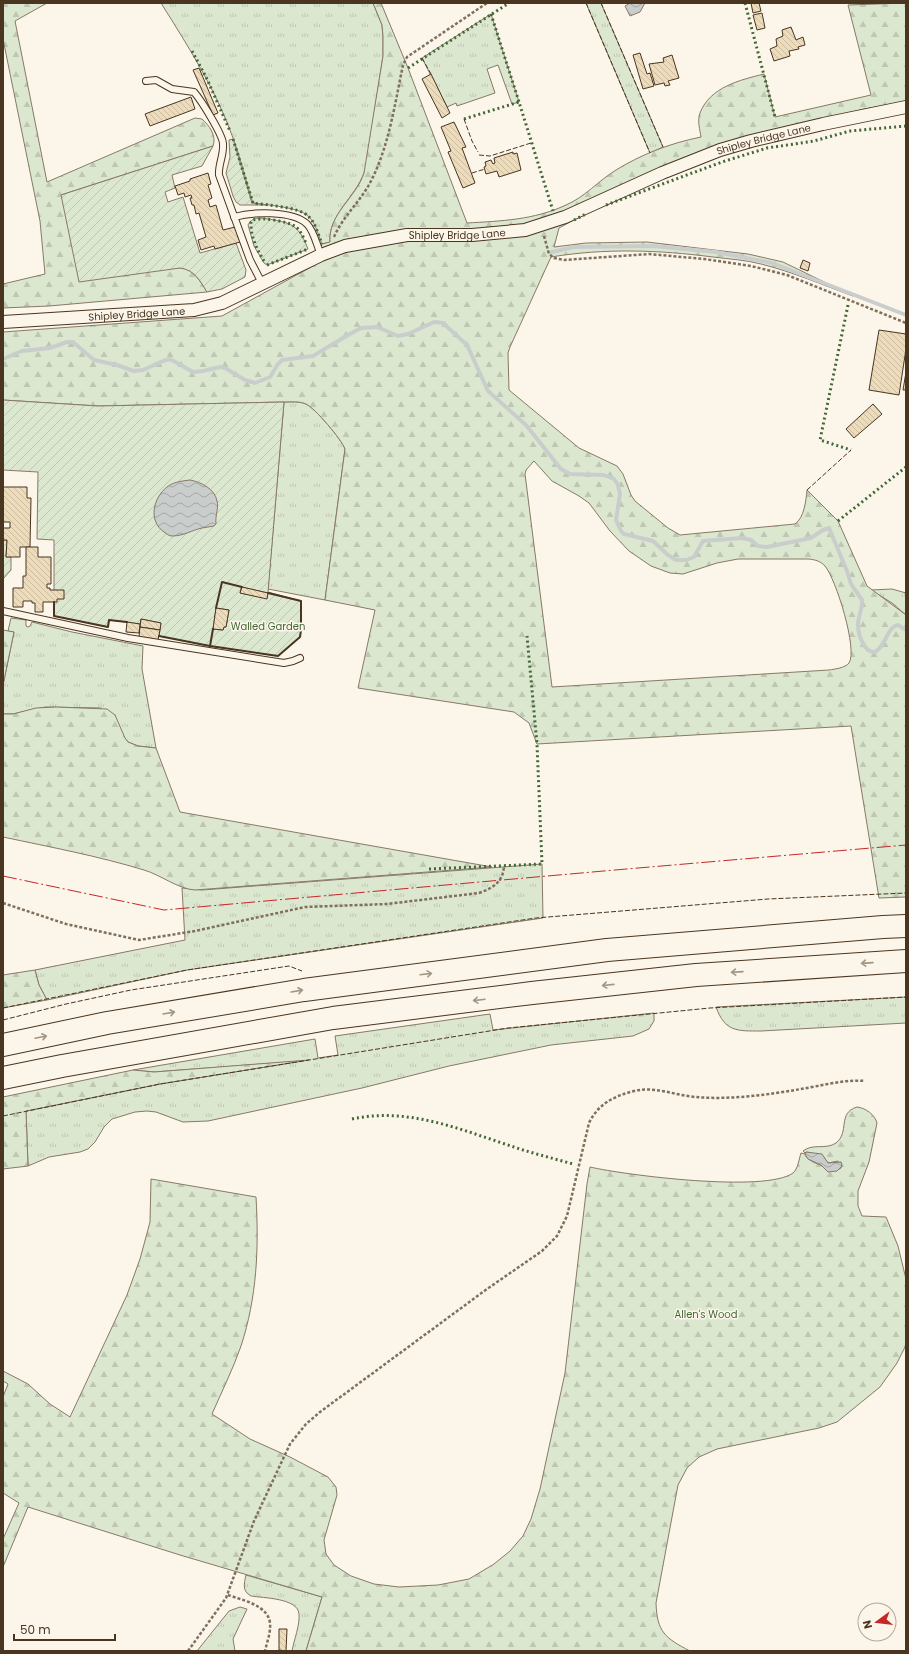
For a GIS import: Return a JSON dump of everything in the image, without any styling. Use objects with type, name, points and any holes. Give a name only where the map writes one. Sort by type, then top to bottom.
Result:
[{"type":"highway","points":[[3,1045],[107,1023],[304,990],[607,950],[883,926],[906,926]]},
{"type":"highway","points":[[3,1078],[62,1066],[333,1018],[525,994],[696,975],[906,961]]},
{"type":"street","name":"Shipley Bridge Lane","points":[[3,322],[204,309],[230,300],[262,283],[325,254],[354,244],[408,235],[502,233],[525,230],[565,217],[662,173],[720,150],[809,127],[906,107]]},
{"type":"lane","points":[[146,81],[156,80],[172,89],[191,91],[200,100],[223,139],[219,175],[254,268],[262,283]]},
{"type":"lane","points":[[234,217],[265,213],[299,220],[309,227],[325,254]]},
{"type":"lane","points":[[3,610],[101,633],[206,652],[284,663],[294,662],[300,658]]},
{"type":"path","points":[[325,254],[338,228],[363,194],[375,174],[384,149],[403,65],[407,57],[420,46],[487,3]]},
{"type":"path","points":[[541,225],[549,254],[558,259],[572,260],[649,254],[704,259],[751,266],[787,275],[906,323]]},
{"type":"path","points":[[3,903],[66,924],[128,938],[148,939],[241,922],[305,907],[394,904],[478,893],[488,890],[498,884],[502,876],[504,866]]},
{"type":"path","points":[[188,1651],[228,1595],[245,1542],[290,1444],[306,1424],[329,1405],[486,1289],[542,1251],[557,1236],[568,1216],[589,1123],[596,1111],[601,1106],[615,1097],[651,1089],[689,1096],[713,1097],[769,1093],[843,1082],[865,1081]]},
{"type":"path","points":[[228,1595],[252,1604],[265,1613],[268,1617],[270,1626],[265,1651]]},
{"type":"green space","points":[[3,3],[47,3],[15,21],[47,182],[195,118],[202,119],[210,128],[214,138],[213,146],[61,195],[174,268],[190,271],[194,274],[207,292],[49,306],[3,308],[3,284],[45,274],[40,221],[3,39]]},
{"type":"green space","points":[[161,3],[373,3],[382,25],[383,56],[366,166],[358,186],[339,212],[334,222],[330,242],[322,244],[313,222],[304,213],[290,208],[253,203],[236,146],[226,120],[210,86]]},
{"type":"green space","points":[[373,3],[381,3],[408,68],[467,223],[517,219],[554,210],[573,202],[609,174],[646,154],[679,142],[701,137],[699,119],[700,113],[705,104],[718,91],[745,79],[764,74],[775,117],[871,95],[848,5],[906,3],[906,102],[864,109],[743,140],[569,211],[574,220],[559,228],[554,247],[586,243],[647,242],[748,254],[783,262],[853,296],[773,267],[737,260],[672,253],[632,251],[592,252],[551,257],[508,353],[509,390],[579,448],[617,466],[623,474],[631,495],[635,501],[668,528],[680,535],[795,524],[801,518],[807,490],[838,521],[867,586],[906,615],[906,897],[879,898],[851,726],[537,744],[529,723],[514,712],[358,688],[375,610],[325,600],[345,449],[328,425],[306,404],[301,402],[293,402],[98,406],[3,400],[3,332],[222,316],[313,266],[322,244],[330,242],[333,223],[360,182],[364,173],[383,56],[382,25]],"holes":[[[534,461],[552,481],[589,503],[610,531],[629,551],[651,566],[670,573],[683,574],[717,563],[738,559],[809,559],[816,560],[821,563],[830,573],[840,599],[851,644],[851,656],[849,663],[837,669],[829,670],[552,687],[525,474],[526,470]]]},
{"type":"green space","points":[[586,3],[601,3],[663,147],[650,153]]},
{"type":"green space","points":[[491,14],[519,102],[512,104],[498,65],[487,69],[495,93],[457,106],[456,103],[447,107],[422,58]]},
{"type":"green space","points":[[233,139],[252,203],[268,205],[240,205],[236,202],[226,173],[230,157],[229,140]]},
{"type":"green space","points":[[213,146],[202,166],[172,175],[175,188],[165,192],[168,202],[183,197],[200,253],[236,243],[246,270],[245,277],[222,289],[207,292],[199,280],[190,271],[180,268],[79,282],[61,195]]},
{"type":"green space","points":[[261,218],[285,222],[296,228],[308,249],[267,265],[264,263],[254,246],[248,225],[253,220]]},
{"type":"green space","name":"Walled Garden","points":[[3,400],[98,406],[284,402],[268,592],[301,601],[300,637],[278,656],[210,646],[159,636],[161,623],[141,619],[140,624],[109,620],[108,627],[54,616],[54,540],[37,539],[38,472],[3,470]],"holes":[[[241,587],[268,593],[267,598],[240,593]],[[216,608],[229,610],[226,627],[224,627],[223,630],[213,629]]]},
{"type":"green space","points":[[284,402],[301,402],[310,407],[328,425],[345,449],[325,600],[268,589]]},
{"type":"green space","points":[[3,540],[7,540],[6,557],[11,557],[11,570],[3,579]]},
{"type":"green space","points":[[892,589],[906,593],[906,615],[892,603],[871,590]]},
{"type":"green space","points":[[11,618],[26,620],[26,626],[28,627],[32,622],[72,632],[143,646],[142,669],[156,748],[138,746],[128,742],[101,708],[45,707],[13,714],[3,714],[3,685],[14,632],[8,631]]},
{"type":"green space","points":[[3,630],[14,632],[3,685]]},
{"type":"green space","points":[[56,707],[107,709],[115,715],[128,742],[138,746],[156,748],[180,812],[492,867],[195,890],[176,885],[150,872],[109,860],[3,837],[3,714],[13,714],[36,708]]},
{"type":"green space","points":[[542,864],[543,918],[187,970],[47,1000],[39,985],[35,970],[185,940],[182,888],[202,890]]},
{"type":"green space","points":[[35,970],[39,985],[47,1000],[3,1008],[3,975]]},
{"type":"green space","points":[[906,997],[906,1023],[761,1031],[745,1031],[728,1026],[723,1021],[716,1007]]},
{"type":"green space","points":[[654,1013],[654,1021],[649,1029],[633,1036],[551,1045],[449,1066],[362,1088],[208,1121],[183,1122],[156,1112],[135,1112],[112,1119],[104,1127],[95,1142],[88,1149],[80,1152],[49,1157],[28,1166],[26,1111],[160,1084],[302,1061],[154,1072],[133,1070],[315,1039],[318,1058],[338,1055],[335,1036],[490,1014],[493,1030]]},
{"type":"green space","points":[[309,1060],[160,1084],[26,1111],[28,1166],[3,1169],[3,1097],[133,1070],[154,1072]]},
{"type":"green space","name":"Allen's Wood","points":[[857,1107],[870,1112],[877,1123],[869,1162],[858,1191],[858,1206],[862,1216],[886,1217],[898,1246],[906,1279],[906,1345],[897,1363],[880,1387],[837,1422],[819,1428],[717,1449],[699,1457],[687,1468],[678,1485],[656,1603],[658,1621],[664,1633],[674,1642],[690,1651],[306,1651],[322,1597],[180,1555],[28,1507],[3,1567],[3,1539],[19,1503],[3,1493],[3,1397],[8,1384],[3,1381],[3,1371],[28,1384],[50,1404],[70,1417],[127,1295],[140,1259],[150,1222],[151,1179],[256,1197],[257,1254],[251,1309],[238,1355],[212,1414],[250,1439],[290,1457],[328,1477],[336,1487],[337,1495],[324,1540],[326,1554],[334,1565],[351,1576],[374,1584],[399,1587],[438,1585],[469,1579],[494,1564],[510,1551],[523,1536],[531,1519],[540,1489],[565,1373],[590,1167],[662,1178],[726,1182],[755,1182],[778,1179],[793,1173],[801,1153],[805,1154],[815,1163],[840,1169],[842,1166],[838,1161],[828,1163],[823,1156],[805,1153],[803,1151],[811,1147],[828,1146],[836,1143],[842,1134],[847,1114]]},
{"type":"green space","points":[[246,1575],[322,1597],[306,1651],[292,1651],[299,1623],[299,1614],[297,1609],[287,1602],[271,1598],[251,1596],[248,1594],[245,1590],[244,1584]]},
{"type":"green space","points":[[240,1607],[247,1609],[233,1639],[235,1651],[197,1651],[229,1611]]},
{"type":"water","points":[[630,3],[645,3],[640,12],[630,16],[625,6]]},
{"type":"water","points":[[190,480],[203,484],[216,497],[216,524],[214,526],[180,535],[170,536],[159,527],[154,516],[154,510],[158,497],[169,485]]},
{"type":"water","points":[[806,1152],[822,1154],[828,1163],[841,1162],[842,1166],[837,1171],[828,1172],[821,1165],[808,1159],[805,1154]]},
{"type":"building","points":[[751,3],[759,3],[761,11],[753,13]]},
{"type":"building","points":[[762,13],[765,28],[757,30],[753,15]]},
{"type":"building","points":[[791,27],[796,40],[803,37],[805,45],[798,47],[799,49],[789,51],[790,56],[774,61],[770,49],[777,46],[776,39],[783,36],[782,30]]},
{"type":"building","points":[[640,53],[647,74],[650,73],[654,86],[643,89],[633,55]]},
{"type":"building","points":[[672,55],[679,78],[668,81],[670,85],[665,86],[664,83],[655,85],[649,64],[664,62],[663,58]]},
{"type":"building","points":[[199,68],[218,113],[213,115],[193,70]]},
{"type":"building","points":[[431,74],[450,113],[442,118],[422,79]]},
{"type":"building","points":[[191,97],[195,109],[150,126],[145,114]]},
{"type":"building","points":[[454,122],[466,147],[462,148],[475,183],[463,188],[448,152],[451,151],[441,127]]},
{"type":"building","points":[[513,152],[513,154],[517,153],[521,170],[499,177],[497,171],[486,174],[484,167],[486,166],[485,162],[491,160],[493,164],[495,163],[494,158]]},
{"type":"building","points":[[208,173],[211,184],[208,185],[212,198],[208,200],[210,207],[216,205],[223,230],[235,227],[240,242],[215,249],[214,246],[201,250],[198,240],[206,237],[199,213],[196,214],[194,205],[192,205],[190,198],[192,198],[191,195],[185,197],[184,193],[178,195],[175,186]]},
{"type":"building","points":[[803,260],[810,263],[808,271],[800,268]]},
{"type":"building","points":[[879,330],[906,334],[906,349],[899,395],[869,390]]},
{"type":"building","points":[[906,372],[906,390],[903,390]]},
{"type":"building","points":[[873,404],[882,414],[854,438],[846,429]]},
{"type":"building","points":[[3,487],[27,487],[27,498],[31,498],[30,547],[20,547],[20,557],[6,557],[7,540],[3,540],[3,528],[10,528],[10,522],[3,522]]},
{"type":"building","points":[[26,547],[38,547],[38,557],[51,557],[51,584],[47,584],[47,588],[50,588],[50,590],[64,590],[64,599],[57,599],[57,602],[43,602],[43,612],[35,612],[35,603],[32,603],[32,601],[23,601],[23,607],[13,607],[13,588],[23,588],[23,576],[26,576]]},
{"type":"building","points":[[242,587],[268,593],[267,599],[240,593]]},
{"type":"building","points":[[216,608],[229,610],[226,627],[224,627],[223,630],[213,629]]},
{"type":"building","points":[[141,619],[161,623],[160,630],[140,627]]},
{"type":"building","points":[[127,622],[140,624],[139,633],[126,632]]},
{"type":"building","points":[[140,627],[160,630],[158,640],[139,637]]},
{"type":"building","points":[[279,1629],[287,1629],[286,1651],[279,1650]]},
{"type":"waterway","points":[[552,252],[574,247],[653,246],[716,252],[772,263],[906,315]]},
{"type":"waterway","points":[[3,359],[22,351],[50,348],[67,342],[73,342],[94,360],[117,365],[134,371],[143,370],[170,359],[193,372],[220,367],[225,368],[245,380],[255,383],[270,377],[282,360],[313,356],[361,328],[377,327],[398,336],[408,334],[434,322],[443,323],[467,345],[488,391],[526,425],[561,469],[570,474],[604,475],[614,479],[618,485],[620,494],[616,520],[624,534],[653,541],[668,555],[676,560],[686,560],[694,557],[703,541],[742,538],[751,540],[758,546],[767,547],[811,538],[829,528],[851,584],[862,600],[858,625],[860,638],[865,646],[871,651],[875,652],[882,646],[894,626],[898,625],[906,630]]},
{"type":"hedge","points":[[408,68],[509,3]]},
{"type":"hedge","points":[[745,3],[775,117]]},
{"type":"hedge","points":[[491,14],[519,102]]},
{"type":"hedge","points":[[192,51],[207,79],[230,131]]},
{"type":"hedge","points":[[464,119],[519,102],[553,211]]},
{"type":"hedge","points":[[606,205],[722,162],[767,148],[814,141],[850,131],[906,126]]},
{"type":"hedge","points":[[233,139],[253,203],[290,208],[304,213],[313,222],[322,244]]},
{"type":"hedge","points":[[574,220],[586,214]]},
{"type":"hedge","points":[[264,261],[253,237],[251,227],[251,222],[253,220],[268,219],[281,221],[292,225],[299,230],[306,243]]},
{"type":"hedge","points":[[267,265],[308,249]]},
{"type":"hedge","points":[[848,305],[820,440],[851,450]]},
{"type":"hedge","points":[[838,521],[906,467]]},
{"type":"hedge","points":[[429,869],[542,864],[537,744],[527,636]]},
{"type":"hedge","points":[[352,1119],[373,1116],[393,1116],[433,1122],[573,1164]]},
{"type":"fence","points":[[586,3],[650,153]]},
{"type":"fence","points":[[601,3],[663,147]]},
{"type":"fence","points":[[422,58],[431,74]]},
{"type":"fence","points":[[464,119],[472,141],[478,152]]},
{"type":"fence","points":[[479,155],[490,156],[531,143]]},
{"type":"fence","points":[[472,173],[485,169]]},
{"type":"fence","points":[[807,490],[851,450]]},
{"type":"fence","points":[[3,1008],[187,970],[536,918],[768,899],[906,893]]},
{"type":"fence","points":[[3,1020],[66,1004],[131,990],[289,966],[302,971]]},
{"type":"fence","points":[[3,1116],[160,1084],[508,1028],[710,1008],[906,997]]},
{"type":"wall","points":[[216,608],[222,582],[242,587]]},
{"type":"wall","points":[[213,629],[210,646],[278,656],[300,637],[301,601],[268,593]]},
{"type":"wall","points":[[54,602],[54,616],[108,627],[109,620],[127,622]]},
{"type":"wall","points":[[159,636],[210,646]]},
{"type":"power","points":[[3,876],[164,910],[906,845]]}]
